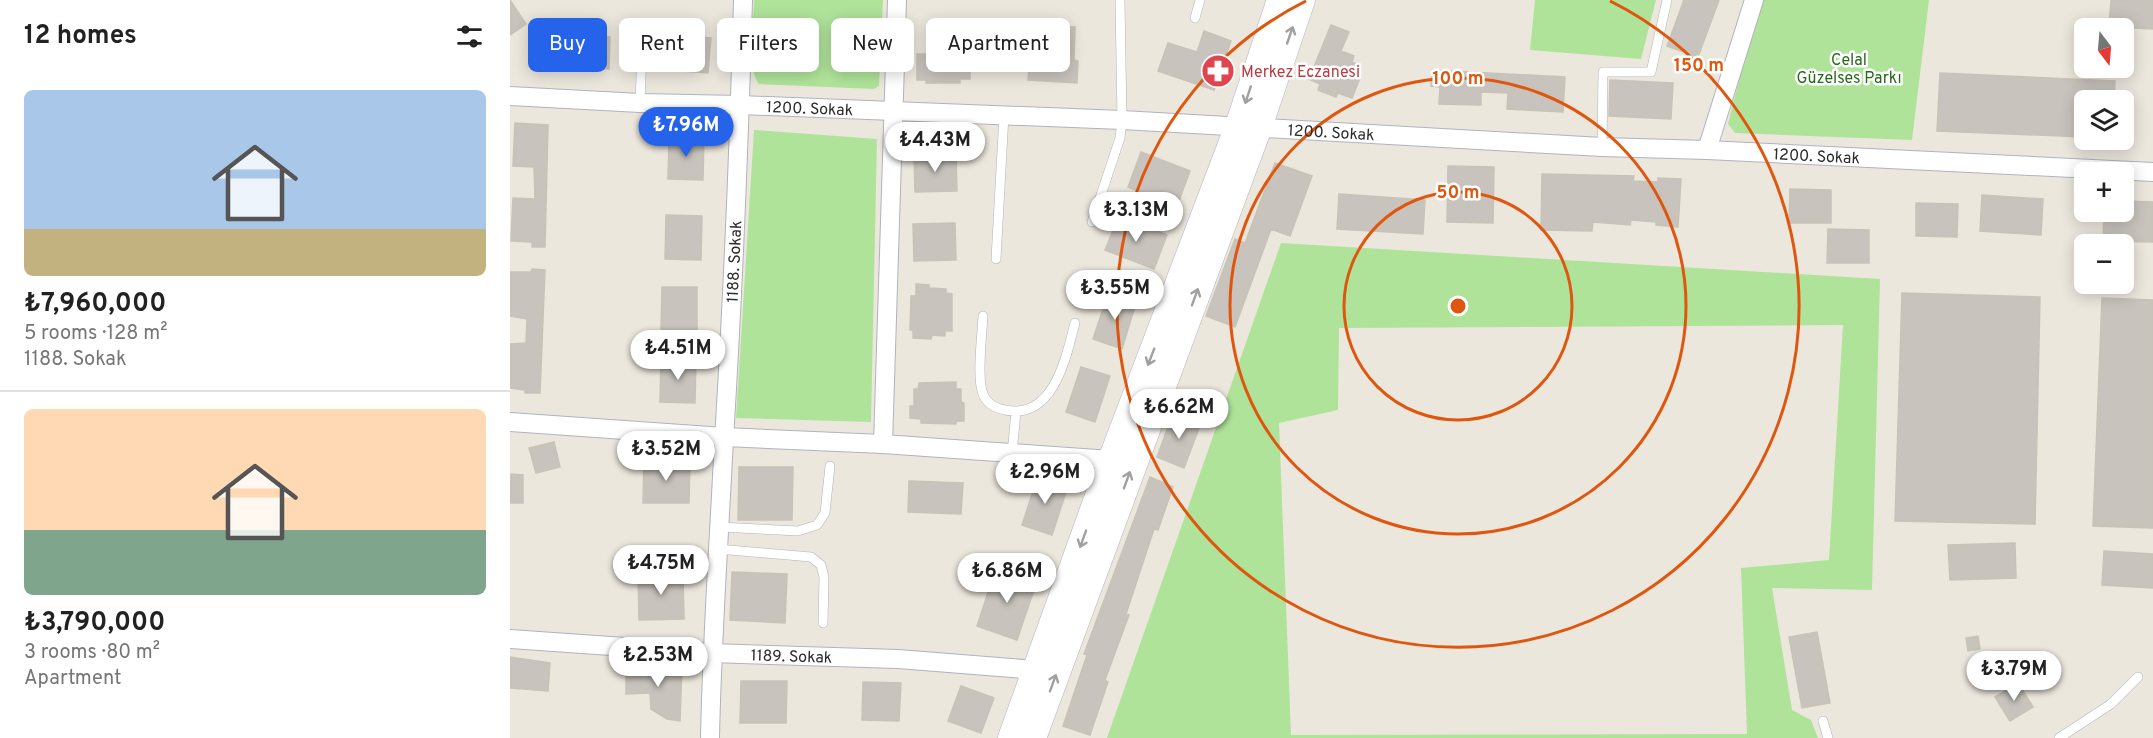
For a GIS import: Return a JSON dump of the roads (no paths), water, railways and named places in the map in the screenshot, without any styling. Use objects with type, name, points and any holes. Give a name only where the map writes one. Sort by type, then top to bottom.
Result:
[{"type":"street","name":"1188. Sokak","points":[[710,738],[711,653],[724,437],[743,0]]},
{"type":"street","points":[[883,444],[897,0]]},
{"type":"street","points":[[1033,738],[1248,126],[1280,0]]},
{"type":"street","points":[[1011,738],[1111,460],[1302,0]]},
{"type":"street","points":[[1707,150],[1754,0]]},
{"type":"street","name":"1200. Sokak","points":[[510,96],[640,103],[1122,120],[1602,147],[2153,172]]},
{"type":"street","points":[[510,422],[1111,460]]},
{"type":"street","name":"1189. Sokak","points":[[510,639],[711,653],[897,659],[1036,670]]},
{"type":"lane","points":[[1092,222],[1120,138],[1122,120],[1120,0]]},
{"type":"lane","points":[[1195,18],[1200,0]]},
{"type":"lane","points":[[1602,147],[1603,72],[1651,72],[1667,0]]},
{"type":"lane","points":[[640,103],[641,72]]},
{"type":"lane","points":[[996,259],[1004,115]]},
{"type":"lane","points":[[983,316],[982,391],[990,405],[1016,412],[1033,408],[1046,396],[1061,374],[1075,323]]},
{"type":"lane","points":[[1012,453],[1016,412]]},
{"type":"lane","points":[[719,527],[798,531],[817,525],[825,513],[830,466]]},
{"type":"lane","points":[[718,549],[811,557],[821,565],[824,577],[823,623]]},
{"type":"lane","points":[[2059,738],[2111,704],[2138,676]]},
{"type":"lane","points":[[1823,721],[1828,738]]},
{"type":"place","name":"Merkez Eczanesi","points":[[1218,71]]},
{"type":"park label","name":"Celal Güzelses Parkı","points":[[1849,68]]}]
